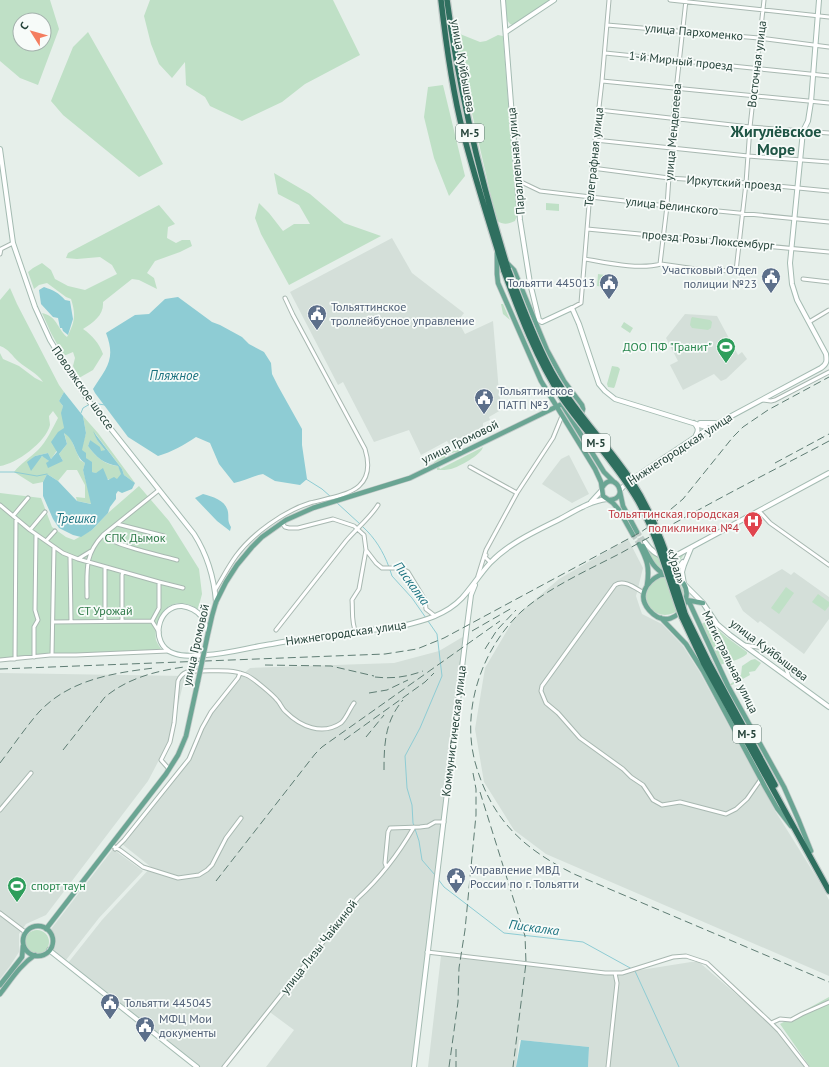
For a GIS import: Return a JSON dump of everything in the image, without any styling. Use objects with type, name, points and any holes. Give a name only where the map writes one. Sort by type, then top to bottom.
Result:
[{"type":"highway","name":"улица Куйбышева","points":[[441,0],[452,80],[463,132],[497,247]]},
{"type":"highway","name":"улица Куйбышева","points":[[447,0],[460,86],[470,131],[492,217],[506,262]]},
{"type":"highway","name":"«Урал»","points":[[497,247],[535,348],[548,375],[583,426],[621,475],[644,513],[660,550],[682,617],[692,638],[782,803],[811,851]]},
{"type":"highway","name":"М-5","points":[[506,262],[506,270]]},
{"type":"highway","name":"«Урал»","points":[[782,803],[796,832]]},
{"type":"highway","name":"М-5","points":[[796,832],[829,891]]},
{"type":"highway","name":"Магистральная улица","points":[[811,851],[829,884]]},
{"type":"main road","name":"Параллельная улица","points":[[503,0],[517,180],[524,248],[534,304],[539,320],[542,322],[572,308]]},
{"type":"main road","points":[[506,32],[554,0]]},
{"type":"main road","points":[[761,400],[826,364],[827,361],[826,354],[797,300],[792,284],[791,270],[803,131],[808,121],[811,102],[819,0]]},
{"type":"main road","name":"Поволжское шоссе","points":[[0,149],[14,243],[35,307],[50,340],[88,400],[194,534],[203,548],[210,564],[216,602]]},
{"type":"main road","name":"улица Куйбышева","points":[[497,247],[497,274],[501,291],[541,381],[595,469],[602,489]]},
{"type":"main road","name":"улица Куйбышева","points":[[506,262],[514,270],[547,350],[555,365],[582,405],[578,430]]},
{"type":"main road","name":"Нижнегородская улица","points":[[572,308],[579,324],[595,374],[599,384],[605,391],[615,399],[694,422]]},
{"type":"main road","name":"Нижнегородская улица","points":[[620,491],[628,482],[696,435],[761,400]]},
{"type":"main road","name":"улица Громовой","points":[[46,929],[169,769],[178,755],[186,736],[216,602],[237,565],[262,537],[299,513],[410,478],[562,404],[578,430]]},
{"type":"main road","points":[[694,422],[719,422]]},
{"type":"main road","points":[[694,422],[708,428]]},
{"type":"main road","points":[[694,422],[698,427],[698,432],[696,435]]},
{"type":"main road","points":[[578,430],[604,472],[615,483],[620,491],[623,506],[636,533],[619,510],[603,496],[602,489],[607,483],[615,483],[639,474]]},
{"type":"main road","points":[[642,544],[658,556],[671,557],[677,555],[829,473]]},
{"type":"main road","name":"Нижнегородская улица","points":[[168,650],[173,653],[189,656],[234,652],[271,644],[402,626],[422,621],[443,613],[453,606],[461,599],[490,562],[505,549],[530,534],[587,505],[595,499],[602,489]]},
{"type":"main road","points":[[608,499],[616,498],[620,491]]},
{"type":"main road","name":"Нижнегородская улица","points":[[587,505],[608,499]]},
{"type":"main road","points":[[642,544],[656,568],[667,575]]},
{"type":"main road","points":[[642,544],[649,574],[644,593],[644,601],[647,607],[652,614],[661,618],[686,644],[703,670],[777,808],[796,832]]},
{"type":"main road","points":[[667,575],[680,566],[691,548]]},
{"type":"main road","points":[[661,618],[674,616],[681,611],[686,600],[687,593],[682,572],[691,548]]},
{"type":"main road","points":[[647,584],[652,579],[660,575],[667,575],[673,576],[684,584]]},
{"type":"main road","name":"Коммунистическая улица","points":[[414,1067],[471,595],[476,581]]},
{"type":"main road","name":"улица Куйбышева","points":[[684,584],[703,603],[717,624],[743,645],[828,706]]},
{"type":"main road","points":[[686,600],[703,603]]},
{"type":"main road","name":"Магистральная улица","points":[[686,600],[728,686],[784,787],[811,851]]},
{"type":"main road","points":[[692,610],[696,604],[703,603]]},
{"type":"main road","points":[[168,650],[160,642],[160,623],[163,615],[174,607],[189,607],[201,616],[208,636]]},
{"type":"main road","points":[[0,985],[22,957],[25,932],[36,927],[46,929],[51,936],[52,944],[49,950],[45,954],[35,955],[27,960],[0,994]]},
{"type":"main road","points":[[23,944],[26,950],[35,955]]},
{"type":"main road","points":[[49,950],[197,1067]]},
{"type":"street","name":"Телеграфная улица","points":[[572,308],[581,303],[589,197],[600,110],[609,0]]},
{"type":"street","points":[[670,0],[829,17]]},
{"type":"street","name":"Восточная улица","points":[[660,264],[703,270],[736,271],[764,0]]},
{"type":"street","name":"улица Менделеева","points":[[660,264],[667,206],[671,148],[686,1]]},
{"type":"street","name":"улица Пархоменко","points":[[607,25],[759,38],[829,47]]},
{"type":"street","name":"1-й Мирный проезд","points":[[605,53],[829,76]]},
{"type":"street","points":[[602,81],[829,103]]},
{"type":"street","points":[[600,110],[829,133]]},
{"type":"street","points":[[595,140],[748,156],[829,162]]},
{"type":"street","name":"Иркутский проезд","points":[[592,168],[669,178],[746,183],[829,192]]},
{"type":"street","name":"улица Белинского","points":[[517,180],[540,191],[667,206],[829,222]]},
{"type":"street","name":"проезд Розы Люксембург","points":[[587,229],[829,252]]},
{"type":"street","points":[[0,254],[0,250],[14,243]]},
{"type":"street","points":[[585,259],[625,265],[656,266],[660,264]]},
{"type":"street","points":[[803,279],[829,282]]},
{"type":"street","points":[[215,590],[236,555],[259,533],[284,514],[300,507],[354,489],[363,481],[369,466],[368,457],[365,450],[285,298]]},
{"type":"street","points":[[809,322],[829,310]]},
{"type":"street","name":"Нижнегородская улица","points":[[761,400],[774,400],[829,372]]},
{"type":"street","name":"Коммунистическая улица","points":[[476,581],[486,550],[516,493],[553,438],[562,416]]},
{"type":"street","points":[[470,467],[516,493]]},
{"type":"street","points":[[88,597],[87,562],[97,541],[103,534],[159,490]]},
{"type":"street","points":[[15,659],[14,517],[28,498]]},
{"type":"street","points":[[0,505],[36,535],[70,556],[183,588]]},
{"type":"street","points":[[276,630],[356,528],[369,518],[378,505]]},
{"type":"street","points":[[759,511],[770,523],[829,565]]},
{"type":"street","points":[[30,530],[45,512]]},
{"type":"street","points":[[282,523],[285,527],[298,528],[333,519],[342,523],[350,524],[364,536],[366,550],[359,589],[352,600],[354,615],[353,626],[356,632]]},
{"type":"street","points":[[117,524],[164,536]]},
{"type":"street","points":[[46,541],[55,531]]},
{"type":"street","points":[[103,534],[108,540],[177,560]]},
{"type":"street","points":[[34,656],[34,627],[38,620],[35,610],[36,535]]},
{"type":"street","points":[[52,655],[54,547]]},
{"type":"street","points":[[366,550],[382,568],[401,568],[408,572],[425,600],[426,609],[435,616]]},
{"type":"street","points":[[486,550],[485,557],[490,562]]},
{"type":"street","points":[[78,559],[91,551]]},
{"type":"street","points":[[70,556],[72,622]]},
{"type":"street","points":[[104,566],[105,621]]},
{"type":"street","points":[[122,621],[123,572]]},
{"type":"street","points":[[152,621],[158,608],[159,582]]},
{"type":"street","points":[[644,593],[624,583],[615,585],[542,686],[541,691],[546,703],[570,725],[580,738],[623,769],[643,786],[653,800],[662,805],[680,802],[726,814],[736,809],[747,800],[761,779]]},
{"type":"street","points":[[53,622],[152,621]]},
{"type":"street","points":[[152,621],[159,632]]},
{"type":"street","points":[[743,645],[764,648],[784,663],[790,679]]},
{"type":"street","points":[[0,660],[34,656],[168,650]]},
{"type":"street","points":[[169,769],[161,760],[170,742],[180,676],[186,671],[232,671],[247,675],[278,700],[285,712],[294,720],[308,728],[328,728],[342,723],[354,702]]},
{"type":"street","points":[[115,849],[124,840],[189,759],[202,728],[211,712],[238,678],[240,673]]},
{"type":"street","points":[[0,810],[31,773]]},
{"type":"street","points":[[111,845],[143,867],[178,878],[199,875],[212,865],[226,838],[241,818]]},
{"type":"street","points":[[386,867],[385,863],[388,832],[390,828],[428,826],[435,822],[444,822]]},
{"type":"street","name":"улица Лизы Чайкиной","points":[[224,1067],[358,898],[376,881],[414,827]]},
{"type":"street","points":[[0,913],[25,932]]},
{"type":"street","points":[[427,952],[615,973],[622,973],[673,957],[686,956],[696,959],[707,963],[771,1022],[807,1067]]},
{"type":"street","points":[[608,1067],[617,983],[615,973]]},
{"type":"street","points":[[771,1022],[780,1019],[791,1020],[829,1002]]},
{"type":"shaded area","points":[[392,238],[412,273],[464,313],[458,321],[465,334],[493,321],[498,395],[500,397],[501,410],[489,417],[490,420],[483,423],[483,427],[449,444],[447,441],[421,455],[409,430],[374,442],[343,382],[338,385],[290,292]]},
{"type":"shaded area","points":[[685,314],[717,316],[738,355],[742,352],[747,359],[726,379],[721,381],[714,374],[683,390],[670,365],[678,361],[666,338]]},
{"type":"shaded area","points":[[569,455],[589,494],[572,503],[542,484],[561,459]]},
{"type":"shaded area","points":[[628,539],[643,568],[636,596],[642,614],[662,624],[683,646],[699,671],[774,809],[829,900],[829,976],[546,854],[514,830],[484,782],[475,729],[485,668],[515,617],[559,579]]},
{"type":"shaded area","points":[[782,569],[791,575],[794,572],[829,597],[829,619],[804,654],[760,621],[758,623],[743,611],[735,596]]},
{"type":"shaded area","points":[[466,635],[412,1067],[266,1067],[294,1030],[267,1010],[223,1067],[199,1067],[68,963],[102,920],[151,867],[122,844],[190,759],[212,712],[242,675],[250,668],[394,663],[439,651]]},
{"type":"shaded area","points":[[0,673],[185,676],[170,739],[148,781],[46,915],[26,924],[19,934],[19,952],[0,979]]},
{"type":"shaded area","points":[[113,849],[143,871],[99,918],[66,960],[53,951],[56,945],[51,929]]},
{"type":"shaded area","points":[[441,956],[609,975],[699,962],[781,1033],[806,1067],[588,1067],[589,1047],[519,1040],[516,1067],[428,1067]]},
{"type":"green space","points":[[0,0],[50,0],[59,29],[52,48],[52,12],[12,12],[12,52],[50,52],[38,85],[20,78],[0,61]]},
{"type":"green space","points":[[150,0],[333,0],[360,55],[305,84],[282,102],[242,121],[210,106],[205,97],[186,85],[185,62],[172,78],[159,64],[151,44],[144,16]]},
{"type":"green space","points":[[505,0],[551,0],[513,25],[507,20]]},
{"type":"green space","points":[[88,32],[163,164],[139,177],[63,115],[51,101],[73,47]]},
{"type":"green space","points":[[460,34],[480,42],[486,41],[498,35],[503,36],[517,216],[515,221],[510,223],[504,224],[497,221],[456,43],[457,35]]},
{"type":"green space","points":[[443,85],[465,176],[449,196],[434,158],[424,117],[428,87]]},
{"type":"green space","points":[[274,173],[310,194],[344,223],[381,236],[289,285],[261,234],[255,218],[259,203],[283,231],[294,224],[310,224],[299,205],[278,194]]},
{"type":"green space","points":[[546,203],[559,204],[559,211],[546,210]]},
{"type":"green space","points":[[159,205],[175,224],[168,227],[167,238],[176,243],[182,240],[190,240],[192,246],[155,261],[147,273],[154,278],[157,289],[139,280],[132,279],[103,302],[102,311],[98,318],[83,329],[95,340],[103,354],[93,370],[79,378],[73,366],[75,358],[73,352],[63,355],[42,313],[51,317],[67,337],[72,327],[74,318],[74,310],[71,299],[47,283],[39,285],[34,289],[28,272],[42,263],[51,270],[55,279],[68,286],[85,290],[117,274],[112,265],[100,257],[77,259],[66,258],[68,253]]},
{"type":"green space","points":[[598,274],[605,275],[604,287],[597,286]]},
{"type":"green space","points":[[10,288],[59,385],[64,392],[59,401],[63,406],[62,412],[64,432],[70,437],[80,460],[85,463],[83,470],[92,504],[77,501],[76,497],[85,498],[85,485],[77,470],[67,470],[58,481],[47,474],[43,482],[33,484],[14,472],[38,450],[47,439],[58,418],[53,411],[49,416],[50,425],[47,432],[37,445],[22,457],[0,466],[0,353],[3,359],[19,366],[43,382],[8,351],[0,346],[0,300]],"holes":[[[64,432],[67,444],[59,454],[63,461],[49,461],[43,456],[28,463],[35,456],[48,453],[51,459],[58,449]]]},
{"type":"green space","points":[[501,304],[503,304],[510,320],[503,314]]},
{"type":"green space","points":[[692,317],[710,320],[712,322],[711,328],[708,330],[692,328],[690,325]]},
{"type":"green space","points":[[624,322],[633,328],[630,333],[621,327]]},
{"type":"green space","points":[[612,366],[620,369],[614,388],[608,387],[607,384]]},
{"type":"green space","points":[[83,416],[98,433],[135,483],[124,475],[122,469],[95,433],[97,440],[105,450],[101,452],[90,440],[88,446],[101,460],[118,466],[122,474],[117,480],[112,480],[92,472],[81,450],[86,433]]},
{"type":"green space","points":[[483,447],[474,457],[455,468],[437,470],[439,467],[440,469]]},
{"type":"green space","points":[[468,448],[457,454],[455,452],[451,453],[446,456],[447,458],[431,466],[439,458],[448,453]]},
{"type":"green space","points":[[139,486],[169,521],[199,569],[202,594],[198,609],[180,603],[169,606],[165,610],[158,621],[156,628],[156,640],[162,651],[60,655],[0,660],[0,493],[41,498],[52,527],[66,537],[74,540],[92,530],[108,513]]},
{"type":"green space","points":[[647,550],[666,560],[670,560],[685,553],[676,565],[672,568],[663,570],[655,564]]},
{"type":"green space","points":[[661,577],[669,577],[681,586],[684,596],[681,606],[675,612],[669,615],[661,615],[649,606],[646,600],[646,592],[655,580]]},
{"type":"green space","points":[[786,587],[794,593],[779,614],[771,608]]},
{"type":"green space","points":[[818,594],[829,602],[829,606],[825,611],[812,602]]},
{"type":"green space","points":[[710,619],[722,633],[747,652],[747,654],[737,660],[720,665],[700,625]]},
{"type":"green space","points":[[755,659],[761,663],[755,671],[749,672],[750,675],[730,686],[729,685],[741,675],[742,666]]},
{"type":"green space","points":[[37,930],[42,931],[48,937],[48,947],[42,953],[37,954],[32,953],[26,947],[25,942],[26,937],[32,931]]},
{"type":"green space","points":[[829,997],[829,1067],[810,1067],[780,1024]]},
{"type":"water","points":[[44,287],[56,292],[65,300],[70,301],[73,319],[68,335],[62,328],[60,328],[58,318],[53,317],[41,304],[39,290]]},
{"type":"water","name":"Пляжное","points":[[178,297],[212,322],[242,337],[249,344],[264,352],[271,363],[272,374],[302,429],[302,445],[307,479],[300,485],[275,481],[263,474],[234,483],[219,464],[210,443],[196,437],[178,448],[158,456],[128,437],[95,393],[93,389],[106,368],[110,356],[109,342],[106,333],[135,315],[149,314],[165,299]]},
{"type":"water","name":"Трешка","points":[[64,392],[83,416],[86,433],[82,450],[86,453],[86,458],[92,462],[92,472],[96,473],[103,468],[108,480],[114,477],[117,479],[121,474],[118,466],[109,464],[101,459],[88,446],[90,440],[100,447],[101,451],[105,450],[97,440],[93,431],[122,469],[124,475],[135,483],[132,489],[122,493],[118,491],[116,494],[116,499],[110,507],[108,513],[92,530],[81,537],[59,528],[53,519],[43,496],[43,482],[47,474],[58,481],[77,501],[91,504],[83,470],[85,463],[81,460],[71,440],[64,433],[67,444],[59,454],[63,461],[48,468],[46,463],[49,461],[42,456],[31,471],[27,462],[35,456],[48,453],[51,459],[57,452],[51,442],[58,432],[64,428],[61,413],[63,406],[59,401]]},
{"type":"water","points":[[203,494],[211,496],[225,505],[231,527],[230,531],[217,521],[195,498]]},
{"type":"water","points":[[521,1040],[589,1047],[588,1067],[516,1067]]},
{"type":"waterway","name":"Пискалка","points":[[92,403],[105,405]]},
{"type":"waterway","name":"Пискалка","points":[[81,413],[83,408],[90,404]]},
{"type":"waterway","name":"Пискалка","points":[[0,472],[14,472],[37,476],[47,474]]},
{"type":"waterway","name":"Пискалка","points":[[306,479],[322,489],[331,497]]},
{"type":"waterway","name":"Пискалка","points":[[336,502],[360,524]]},
{"type":"waterway","name":"Пискалка","points":[[363,527],[378,545],[389,567]]},
{"type":"waterway","name":"Пискалка","points":[[390,570],[392,576],[412,598],[426,618]]},
{"type":"waterway","name":"Пискалка","points":[[428,621],[437,634],[442,676],[420,728],[405,756],[407,788],[412,805],[413,823],[419,841],[422,860],[435,875]]},
{"type":"waterway","name":"Пискалка","points":[[438,879],[444,887],[504,933],[583,942],[632,969]]},
{"type":"waterway","name":"Пискалка","points":[[635,971],[679,1067]]},
{"type":"tunnel","points":[[637,532],[642,545]]},
{"type":"tunnel","points":[[638,532],[645,542]]},
{"type":"tunnel","points":[[633,535],[639,544]]},
{"type":"railway","points":[[0,669],[385,654],[417,649],[444,638],[641,532],[683,499],[733,437],[743,427],[768,410],[829,377]]},
{"type":"railway","points":[[775,463],[829,434]]},
{"type":"railway","points":[[829,441],[570,579],[544,594],[532,603],[508,626],[486,661],[478,680],[473,701],[471,721],[471,742],[475,762],[490,800],[511,830],[539,854],[574,874],[829,982]]},
{"type":"railway","points":[[472,631],[512,608]]},
{"type":"railway","points":[[485,649],[497,630],[516,610]]},
{"type":"railway","points":[[216,881],[322,747],[500,621]]},
{"type":"railway","points":[[265,665],[331,666],[374,676]]},
{"type":"railway","points":[[63,750],[105,697],[114,690],[143,676],[184,667]]},
{"type":"railway","points":[[0,763],[39,712],[64,692],[77,685],[92,680],[123,672],[154,668]]},
{"type":"railway","points":[[375,677],[399,677],[423,671]]},
{"type":"railway","points":[[344,740],[425,682],[434,673]]},
{"type":"railway","points":[[369,693],[387,690],[408,680]]},
{"type":"railway","points":[[384,770],[384,751],[389,725],[392,716],[403,700]]},
{"type":"railway","points":[[366,737],[384,715]]},
{"type":"railway","points":[[449,1067],[458,1002],[459,968],[465,930],[476,815],[476,789],[473,773]]},
{"type":"railway","points":[[480,792],[525,936],[526,963],[513,1067]]},
{"type":"railway","points":[[456,1049],[456,1067]]},
{"type":"place","name":"Участковый Отдел полиции №23","points":[[771,294]]},
{"type":"place","name":"Тольятти 445013","points":[[609,300]]},
{"type":"place","name":"Тольяттинское троллейбусное управление","points":[[317,331]]},
{"type":"place","name":"ДОО ПФ \"Гранит\"","points":[[726,364]]},
{"type":"place","name":"Тольяттинское ПАТП №3","points":[[484,415]]},
{"type":"place","name":"Тольяттинская городская поликлиника №4","points":[[753,538]]},
{"type":"place","name":"Управление МВД России по г. Тольятти","points":[[456,894]]},
{"type":"place","name":"спорт таун","points":[[17,903]]},
{"type":"place","name":"Тольятти 445045","points":[[110,1020]]},
{"type":"place","name":"МФЦ Мои документы","points":[[145,1043]]},
{"type":"district","name":"Жигулёвское Море","points":[[776,140]]},
{"type":"park label","name":"СПК Дымок","points":[[135,538]]},
{"type":"park label","name":"СТ Урожай","points":[[105,611]]}]
